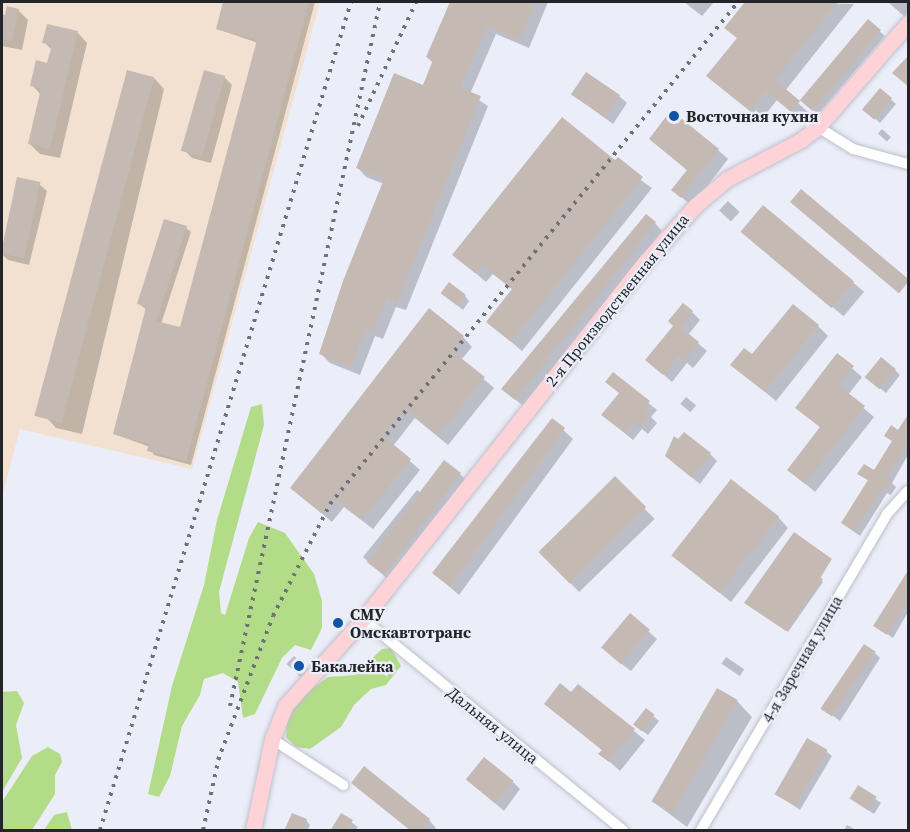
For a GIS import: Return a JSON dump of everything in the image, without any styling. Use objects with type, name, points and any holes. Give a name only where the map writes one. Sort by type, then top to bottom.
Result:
[{"type":"street","name":"2-я Производственная улица","points":[[254,831],[272,739],[285,706],[363,619],[646,261],[696,205],[727,179],[801,140],[818,127],[909,23]]},
{"type":"street","points":[[818,127],[853,149],[909,164]]},
{"type":"street","name":"4-я Заречная улица","points":[[701,831],[887,514],[909,491]]},
{"type":"street","name":"Дальняя улица","points":[[363,619],[616,828]]},
{"type":"street","points":[[272,739],[343,785]]},
{"type":"shaded area","points":[[2,2],[320,2],[192,469],[20,429],[2,497]]},
{"type":"green space","points":[[262,404],[264,425],[219,592],[221,613],[225,615],[249,538],[258,522],[285,533],[314,574],[322,601],[322,628],[311,650],[295,645],[282,658],[255,714],[243,718],[238,682],[223,673],[204,679],[200,695],[182,726],[170,776],[159,797],[148,794],[172,686],[204,585],[217,520],[251,407]]},
{"type":"green space","points":[[391,648],[401,666],[386,685],[371,689],[354,705],[341,727],[310,749],[296,747],[286,737],[287,718],[302,696],[328,677],[355,675],[382,649]]},
{"type":"green space","points":[[17,691],[24,703],[16,725],[22,758],[2,792],[2,692]]},
{"type":"green space","points":[[48,747],[60,754],[62,762],[55,775],[55,794],[32,830],[2,830],[2,802],[32,756]]},
{"type":"green space","points":[[67,812],[72,830],[44,830],[54,815]]},
{"type":"building","points":[[223,2],[309,2],[186,461],[147,451],[149,444],[113,434],[146,307],[137,304],[164,219],[187,226],[156,321],[180,327],[257,40],[216,29]]},
{"type":"building","points":[[450,2],[536,2],[520,40],[487,26],[460,88],[481,96],[397,303],[387,299],[374,331],[366,328],[351,367],[319,354],[343,281],[384,179],[356,168],[394,73],[423,85],[433,60],[426,57]]},
{"type":"building","points":[[745,2],[838,2],[775,80],[800,101],[791,112],[766,91],[750,111],[706,76],[737,38],[724,28]]},
{"type":"building","points":[[7,6],[19,9],[12,41],[2,39],[2,14],[5,15]]},
{"type":"building","points":[[868,19],[881,30],[813,111],[800,100]]},
{"type":"building","points":[[47,24],[78,31],[50,149],[28,144],[41,88],[30,86],[36,60],[47,63],[52,45],[42,43]]},
{"type":"building","points":[[909,55],[909,87],[892,73]]},
{"type":"building","points":[[127,70],[154,77],[61,423],[34,416]]},
{"type":"building","points":[[204,70],[225,76],[202,157],[181,151]]},
{"type":"building","points":[[586,72],[620,95],[605,117],[571,94]]},
{"type":"building","points":[[880,88],[892,98],[874,120],[862,109]]},
{"type":"building","points":[[671,110],[719,149],[681,198],[671,190],[687,170],[649,139]]},
{"type":"building","points":[[562,117],[615,160],[618,157],[643,177],[511,342],[486,322],[512,289],[482,265],[475,273],[452,255]]},
{"type":"building","points":[[17,177],[40,182],[24,258],[2,254]]},
{"type":"building","points":[[801,189],[908,279],[908,282],[899,293],[790,202]]},
{"type":"building","points":[[763,205],[854,281],[832,308],[741,232]]},
{"type":"building","points":[[646,214],[656,222],[515,400],[501,389]]},
{"type":"building","points":[[449,282],[466,295],[457,306],[441,293]]},
{"type":"building","points":[[683,303],[693,311],[680,327],[699,342],[685,361],[678,356],[663,375],[645,360],[673,326],[668,321]]},
{"type":"building","points":[[793,304],[819,325],[765,392],[730,365],[744,348],[752,354]]},
{"type":"building","points":[[429,308],[464,336],[452,351],[485,377],[438,436],[405,409],[383,436],[411,459],[362,520],[334,498],[321,513],[290,488]]},
{"type":"building","points":[[837,353],[854,366],[839,386],[865,406],[805,484],[787,470],[820,427],[795,408]]},
{"type":"building","points":[[881,357],[896,369],[879,389],[865,377]]},
{"type":"building","points":[[613,372],[650,401],[644,409],[651,414],[640,428],[633,423],[625,433],[601,415],[619,393],[605,382]]},
{"type":"building","points":[[909,413],[909,441],[887,478],[892,481],[885,491],[882,489],[855,532],[841,523],[868,480],[857,474],[864,464],[874,470],[892,441],[884,436],[891,425],[898,430]]},
{"type":"building","points":[[552,418],[565,428],[450,587],[432,573]]},
{"type":"building","points":[[684,432],[711,453],[691,477],[665,456],[674,436],[678,439]]},
{"type":"building","points":[[444,460],[461,473],[384,575],[367,562]]},
{"type":"building","points":[[615,476],[646,507],[570,583],[539,552]]},
{"type":"building","points":[[731,479],[779,517],[719,593],[671,555]]},
{"type":"building","points":[[794,532],[832,559],[819,577],[823,579],[786,631],[744,603]]},
{"type":"building","points":[[909,569],[909,601],[887,635],[873,626]]},
{"type":"building","points":[[630,613],[650,630],[621,664],[601,647]]},
{"type":"building","points":[[864,644],[876,652],[832,716],[820,709]]},
{"type":"building","points":[[560,683],[571,692],[578,684],[635,729],[609,762],[598,754],[602,750],[544,704]]},
{"type":"building","points":[[717,688],[738,700],[672,813],[652,801]]},
{"type":"building","points":[[646,708],[655,715],[642,731],[633,725]]},
{"type":"building","points":[[807,738],[828,750],[795,806],[774,794]]},
{"type":"building","points":[[484,757],[514,781],[495,803],[466,780]]},
{"type":"building","points":[[364,766],[430,819],[421,831],[411,831],[351,783]]},
{"type":"building","points":[[858,785],[877,797],[868,810],[850,799]]},
{"type":"building","points":[[292,813],[307,819],[302,831],[284,831]]},
{"type":"building","points":[[341,813],[353,820],[347,831],[330,831]]},
{"type":"railway","points":[[100,830],[351,2]]},
{"type":"railway","points":[[230,706],[380,2]]},
{"type":"railway","points":[[358,126],[416,2]]},
{"type":"railway","points":[[218,760],[273,616],[330,504],[738,2]]},
{"type":"railway","points":[[203,830],[220,753]]},
{"type":"place","name":"Восточная кухня","points":[[674,116]]},
{"type":"place","name":"СМУ Омскавтотранс","points":[[338,623]]},
{"type":"place","name":"Бакалейка","points":[[299,666]]}]
